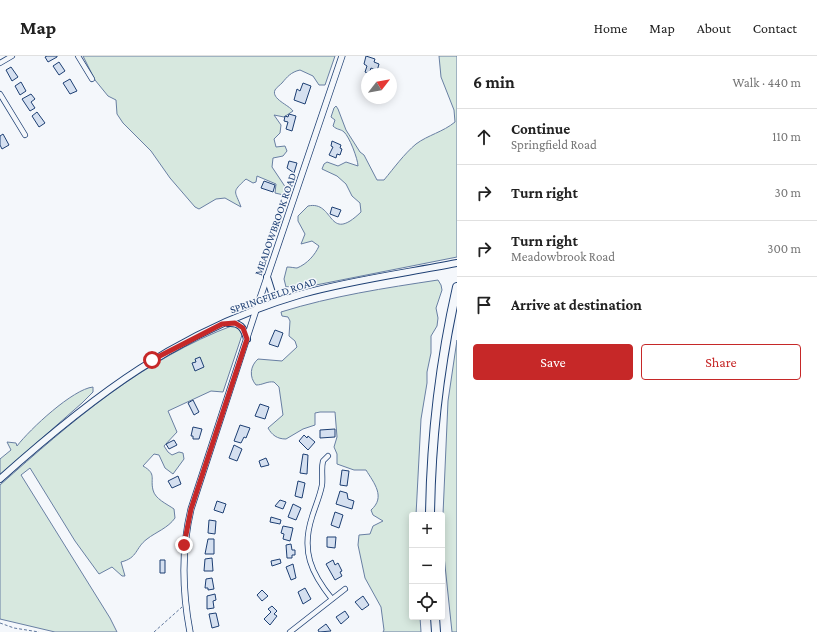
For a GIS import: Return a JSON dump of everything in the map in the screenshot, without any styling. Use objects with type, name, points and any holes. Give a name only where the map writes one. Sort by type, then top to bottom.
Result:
[{"type":"highway","points":[[430,512],[430,474],[435,429],[450,319],[457,287]]},
{"type":"highway","points":[[435,620],[436,632]]},
{"type":"main road","name":"SPRINGFIELD ROAD","points":[[0,479],[60,426],[113,385],[167,351],[222,324],[288,299],[342,285],[457,263]]},
{"type":"main road","points":[[267,277],[273,296],[288,299]]},
{"type":"main road","points":[[222,324],[235,323],[239,325],[245,331],[247,339]]},
{"type":"street","points":[[0,63],[12,56]]},
{"type":"street","points":[[78,56],[92,79]]},
{"type":"street","name":"MEADOWBROOK ROAD","points":[[190,632],[183,565],[191,509],[267,277],[342,56]]},
{"type":"street","points":[[0,94],[25,135]]},
{"type":"street","points":[[328,456],[323,460],[322,485],[309,529],[308,551],[309,561],[316,579],[332,599]]},
{"type":"street","points":[[290,632],[345,589]]},
{"type":"path","points":[[154,632],[179,608],[186,605]]},
{"type":"path","points":[[0,623],[14,628],[39,632]]},
{"type":"shaded area","points":[[83,56],[335,56],[325,85],[319,85],[313,76],[300,70],[290,75],[275,90],[274,93],[278,99],[293,111],[284,117],[274,115],[281,125],[280,133],[274,139],[276,147],[285,146],[287,151],[283,156],[273,158],[272,167],[288,191],[288,196],[275,193],[276,184],[257,176],[256,182],[253,183],[246,179],[236,190],[241,207],[225,198],[216,199],[199,209],[195,207],[170,178],[151,151],[123,123],[117,114],[116,100],[108,96],[95,80]]},
{"type":"shaded area","points":[[439,56],[457,56],[457,257],[311,286],[309,284],[286,287],[284,279],[287,267],[297,268],[304,264],[313,256],[319,246],[312,241],[301,244],[305,234],[298,221],[298,216],[308,206],[317,206],[323,209],[336,223],[342,224],[350,221],[361,212],[360,203],[352,196],[346,184],[337,176],[322,169],[324,164],[327,162],[338,166],[346,162],[358,166],[357,158],[346,134],[333,126],[335,120],[331,117],[334,108],[336,106],[338,109],[346,130],[360,152],[364,155],[377,180],[384,180],[416,144],[455,122],[454,110],[441,77]]},
{"type":"shaded area","points":[[438,280],[442,290],[436,308],[438,318],[437,326],[431,336],[431,353],[421,419],[416,512],[409,512],[409,620],[420,620],[421,632],[383,632],[381,607],[365,578],[358,545],[359,535],[370,534],[373,526],[383,521],[373,515],[371,510],[378,500],[377,490],[366,470],[354,470],[337,464],[337,454],[334,447],[337,437],[335,412],[315,413],[315,425],[303,429],[286,439],[277,437],[271,433],[268,428],[283,415],[279,387],[274,382],[256,385],[251,375],[253,365],[258,359],[282,361],[297,347],[295,341],[289,336],[290,321],[288,317],[282,316],[281,312],[300,306],[378,289]]},
{"type":"shaded area","points":[[234,325],[239,327],[242,335],[223,392],[211,391],[168,411],[177,432],[164,446],[172,455],[179,452],[183,453],[184,459],[173,474],[165,468],[159,455],[154,454],[143,466],[152,474],[152,486],[154,493],[162,501],[174,509],[175,518],[169,525],[143,542],[131,558],[121,562],[125,576],[122,576],[112,567],[99,574],[75,541],[30,468],[21,475],[110,618],[117,632],[55,632],[0,619],[0,485],[81,416],[139,374],[169,355]]},
{"type":"shaded area","points":[[457,340],[457,632],[452,632],[445,566],[445,512],[443,512],[448,401]]},
{"type":"shaded area","points":[[93,387],[93,392],[82,403],[0,475],[0,459],[11,450],[7,442],[16,443],[17,446],[41,420],[52,411],[85,389]]},
{"type":"building","points":[[366,56],[375,59],[374,62],[379,64],[378,68],[366,68],[367,66],[364,64]]},
{"type":"building","points":[[45,57],[57,57],[48,62]]},
{"type":"building","points":[[59,62],[65,71],[59,75],[53,66]]},
{"type":"building","points":[[11,67],[18,77],[12,81],[6,70]]},
{"type":"building","points":[[70,79],[77,91],[70,94],[63,83]]},
{"type":"building","points":[[21,82],[26,91],[20,95],[15,86]]},
{"type":"building","points":[[303,83],[311,86],[305,104],[294,100],[297,89],[300,91]]},
{"type":"building","points":[[31,94],[35,99],[31,102],[35,108],[30,111],[22,99]]},
{"type":"building","points":[[37,112],[45,123],[39,127],[32,116]]},
{"type":"building","points":[[289,114],[296,116],[292,131],[286,129],[288,122],[284,121],[285,116],[288,117]]},
{"type":"building","points":[[3,134],[9,145],[2,149],[0,145],[0,136]]},
{"type":"building","points":[[332,141],[341,145],[340,148],[342,149],[340,155],[337,154],[336,158],[329,155],[333,147],[331,146]]},
{"type":"building","points":[[289,161],[297,163],[294,173],[287,168]]},
{"type":"building","points":[[264,181],[275,185],[273,192],[261,188]]},
{"type":"building","points":[[332,207],[341,210],[338,217],[330,214]]},
{"type":"building","points":[[275,330],[283,333],[278,347],[269,344]]},
{"type":"building","points":[[200,357],[204,367],[195,371],[192,363],[196,362],[195,359]]},
{"type":"building","points":[[193,400],[199,412],[194,415],[188,403]]},
{"type":"building","points":[[260,404],[269,407],[265,419],[255,416]]},
{"type":"building","points":[[240,425],[250,428],[246,438],[244,437],[241,443],[234,441]]},
{"type":"building","points":[[193,427],[202,429],[199,439],[193,439],[193,436],[191,436]]},
{"type":"building","points":[[335,429],[335,437],[320,438],[320,430]]},
{"type":"building","points":[[304,435],[307,438],[308,436],[315,442],[308,450],[299,441]]},
{"type":"building","points":[[174,440],[177,445],[169,449],[166,444]]},
{"type":"building","points":[[234,445],[242,449],[237,461],[229,458]]},
{"type":"building","points":[[303,454],[308,455],[307,474],[300,473]]},
{"type":"building","points":[[266,458],[269,465],[261,467],[259,461]]},
{"type":"building","points":[[342,470],[349,471],[347,486],[340,485]]},
{"type":"building","points":[[178,476],[181,484],[172,488],[168,481]]},
{"type":"building","points":[[298,481],[305,483],[302,498],[295,496]]},
{"type":"building","points":[[340,491],[347,493],[348,499],[354,501],[352,509],[336,504]]},
{"type":"building","points":[[280,500],[286,502],[283,509],[275,506]]},
{"type":"building","points":[[217,501],[226,504],[223,513],[214,510]]},
{"type":"building","points":[[293,504],[301,508],[296,520],[288,517]]},
{"type":"building","points":[[335,512],[343,515],[339,528],[331,525]]},
{"type":"building","points":[[271,517],[281,520],[280,524],[270,522]]},
{"type":"building","points":[[209,520],[216,521],[215,534],[208,533]]},
{"type":"building","points":[[283,526],[293,528],[290,541],[283,539],[284,534],[281,533]]},
{"type":"building","points":[[327,537],[336,537],[335,548],[327,547]]},
{"type":"building","points":[[208,539],[214,539],[214,554],[205,554]]},
{"type":"building","points":[[291,544],[292,550],[295,550],[295,555],[292,555],[292,558],[287,558],[286,545]]},
{"type":"building","points":[[212,558],[213,571],[204,571],[205,559]]},
{"type":"building","points":[[280,559],[281,563],[272,566],[271,561]]},
{"type":"building","points":[[160,560],[165,560],[165,573],[160,573]]},
{"type":"building","points":[[333,560],[335,565],[338,563],[342,571],[340,572],[342,576],[335,580],[326,564]]},
{"type":"building","points":[[293,564],[296,578],[291,580],[286,567]]},
{"type":"building","points":[[212,578],[214,589],[208,590],[208,588],[205,588],[206,579]]},
{"type":"building","points":[[305,588],[311,599],[303,604],[298,592]]},
{"type":"building","points":[[262,590],[268,596],[262,601],[257,595]]},
{"type":"building","points":[[215,594],[216,600],[213,601],[214,608],[207,609],[207,596]]},
{"type":"building","points":[[363,596],[369,605],[362,610],[355,602]]},
{"type":"building","points":[[272,606],[277,611],[274,614],[277,616],[270,625],[264,619],[271,612],[268,609]]},
{"type":"building","points":[[345,611],[349,617],[341,624],[336,617]]},
{"type":"building","points":[[216,613],[219,626],[212,628],[209,614]]},
{"type":"building","points":[[326,624],[331,631],[319,632],[318,630]]},
{"type":"route","points":[[152,360],[222,324],[235,323],[245,331],[247,339],[191,509],[184,545]]}]
